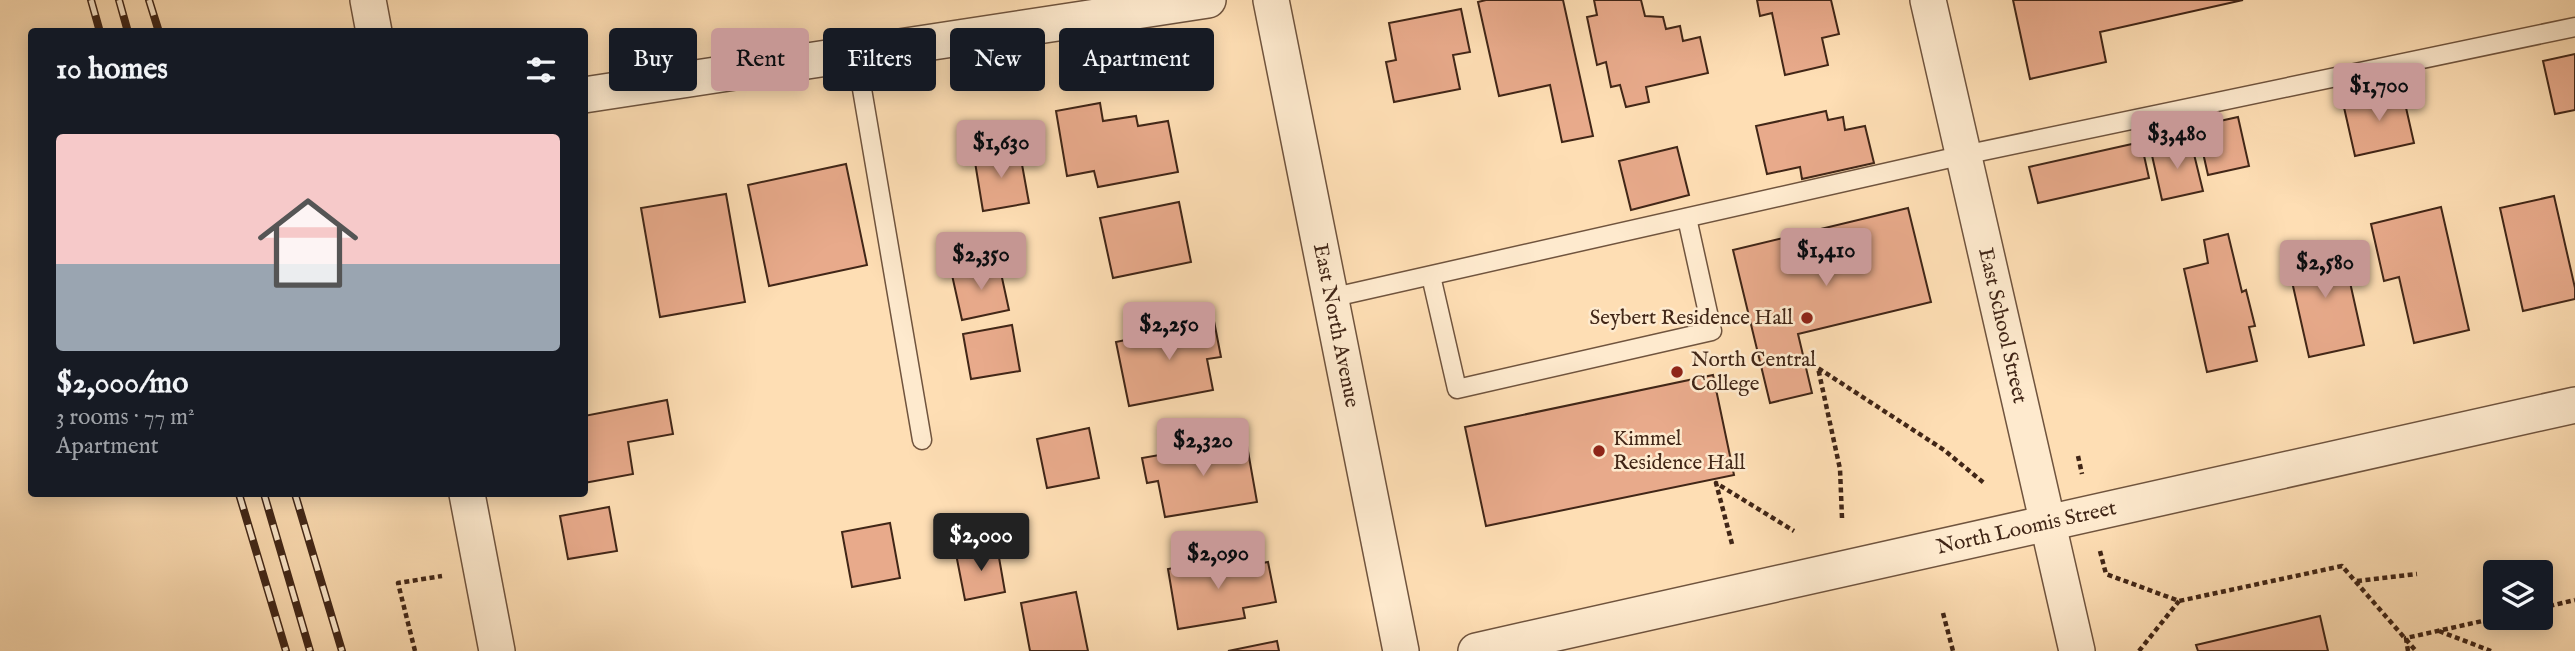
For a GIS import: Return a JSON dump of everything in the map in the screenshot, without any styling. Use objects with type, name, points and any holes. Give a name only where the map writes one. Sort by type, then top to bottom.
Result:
[{"type":"street","points":[[368,0],[373,28]]},
{"type":"street","points":[[936,42],[1208,0]]},
{"type":"street","name":"East North Avenue","points":[[1271,0],[1401,651]]},
{"type":"street","name":"East School Street","points":[[1928,0],[2077,651]]},
{"type":"street","points":[[588,94],[823,59]]},
{"type":"street","name":"North Loomis Street","points":[[1476,651],[2575,405]]},
{"type":"street","points":[[468,497],[498,651]]},
{"type":"lane","points":[[1331,298],[1964,155],[2575,27]]},
{"type":"lane","points":[[862,91],[922,440]]},
{"type":"lane","points":[[1431,276],[1457,389],[1712,331],[1687,218]]},
{"type":"path","points":[[1842,518],[1840,469],[1818,368],[1944,450],[1984,484]]},
{"type":"path","points":[[1732,544],[1716,483],[1794,531]]},
{"type":"path","points":[[2106,574],[2179,601],[2342,566],[2416,651]]},
{"type":"path","points":[[2356,581],[2417,574]]},
{"type":"path","points":[[415,651],[398,583],[451,575]]},
{"type":"path","points":[[2553,605],[2575,600]]},
{"type":"path","points":[[2139,651],[2179,601]]},
{"type":"path","points":[[1944,613],[1953,651]]},
{"type":"path","points":[[2406,638],[2483,621]]},
{"type":"path","points":[[2438,630],[2491,651]]},
{"type":"path","points":[[2406,638],[2408,651]]},
{"type":"building","points":[[1563,0],[1593,136],[1562,142],[1550,85],[1499,96],[1478,2]]},
{"type":"building","points":[[1594,0],[1641,0],[1645,16],[1663,17],[1666,29],[1680,26],[1683,41],[1700,37],[1708,73],[1646,87],[1649,102],[1626,107],[1620,85],[1611,87],[1606,62],[1597,65],[1587,17],[1597,15]]},
{"type":"building","points":[[1757,0],[1831,0],[1839,34],[1822,38],[1828,65],[1785,75],[1772,13],[1760,16]]},
{"type":"building","points":[[2013,0],[2243,0],[2100,32],[2106,62],[2030,79]]},
{"type":"building","points":[[1461,9],[1470,52],[1453,55],[1460,89],[1394,102],[1386,62],[1396,60],[1389,23]]},
{"type":"building","points":[[2575,54],[2575,110],[2555,114],[2543,61]]},
{"type":"building","points":[[2402,90],[2414,143],[2355,156],[2343,103]]},
{"type":"building","points":[[1100,103],[1103,121],[1136,116],[1138,126],[1168,121],[1178,172],[1098,187],[1094,171],[1067,176],[1056,111]]},
{"type":"building","points":[[1826,111],[1828,120],[1843,117],[1845,130],[1865,126],[1874,163],[1802,179],[1800,167],[1767,174],[1756,126]]},
{"type":"building","points":[[2238,117],[2249,166],[2208,175],[2197,126]]},
{"type":"building","points":[[2141,142],[2149,178],[2038,203],[2029,167]]},
{"type":"building","points":[[2191,142],[2203,191],[2162,200],[2151,151]]},
{"type":"building","points":[[1677,147],[1689,195],[1631,210],[1619,161]]},
{"type":"building","points":[[1019,148],[1029,203],[983,211],[974,156]]},
{"type":"building","points":[[846,164],[867,265],[769,286],[748,185]]},
{"type":"building","points":[[726,194],[745,302],[660,317],[641,208]]},
{"type":"building","points":[[2554,196],[2575,288],[2575,299],[2523,311],[2500,208]]},
{"type":"building","points":[[1179,202],[1191,262],[1113,278],[1100,218]]},
{"type":"building","points":[[2441,207],[2469,330],[2414,343],[2399,277],[2384,281],[2371,224]]},
{"type":"building","name":"Seybert Residence Hall","points":[[1908,208],[1931,302],[1798,334],[1812,393],[1770,403],[1733,250]]},
{"type":"building","points":[[2228,234],[2242,292],[2246,290],[2255,326],[2249,327],[2257,361],[2207,372],[2184,269],[2208,263],[2204,240]]},
{"type":"building","points":[[2341,242],[2364,345],[2309,357],[2286,255]]},
{"type":"building","points":[[999,264],[1009,310],[962,320],[952,275]]},
{"type":"building","points":[[1213,316],[1221,357],[1207,359],[1213,390],[1129,406],[1116,342],[1168,331],[1166,325]]},
{"type":"building","points":[[1012,325],[1020,371],[971,379],[963,334]]},
{"type":"building","name":"Kimmel Residence Hall","points":[[1713,375],[1734,475],[1486,526],[1465,427]]},
{"type":"building","points":[[667,400],[673,434],[628,442],[633,474],[588,482],[588,415]]},
{"type":"building","points":[[1089,428],[1099,478],[1047,488],[1037,439]]},
{"type":"building","points":[[1246,440],[1257,502],[1165,517],[1158,481],[1147,483],[1142,458]]},
{"type":"building","points":[[609,507],[617,551],[568,559],[560,516]]},
{"type":"building","points":[[890,523],[900,578],[852,587],[842,532]]},
{"type":"building","points":[[997,546],[1005,592],[965,600],[956,554]]},
{"type":"building","points":[[1234,557],[1236,568],[1268,562],[1276,602],[1243,608],[1245,618],[1178,629],[1168,569]]},
{"type":"building","points":[[1076,592],[1088,651],[1030,651],[1021,603]]},
{"type":"building","points":[[2320,616],[2328,651],[2198,651],[2196,645]]},
{"type":"building","points":[[1277,641],[1279,651],[1228,651]]},
{"type":"railway","points":[[91,0],[99,28]]},
{"type":"railway","points":[[119,0],[127,28]]},
{"type":"railway","points":[[149,0],[158,28]]},
{"type":"railway","points":[[240,497],[286,651]]},
{"type":"railway","points":[[265,497],[310,651]]},
{"type":"railway","points":[[296,497],[342,651]]},
{"type":"place","name":"Seybert Residence Hall","points":[[1807,318]]},
{"type":"place","name":"North Central College","points":[[1677,372]]},
{"type":"place","name":"Kimmel Residence Hall","points":[[1599,451]]}]
